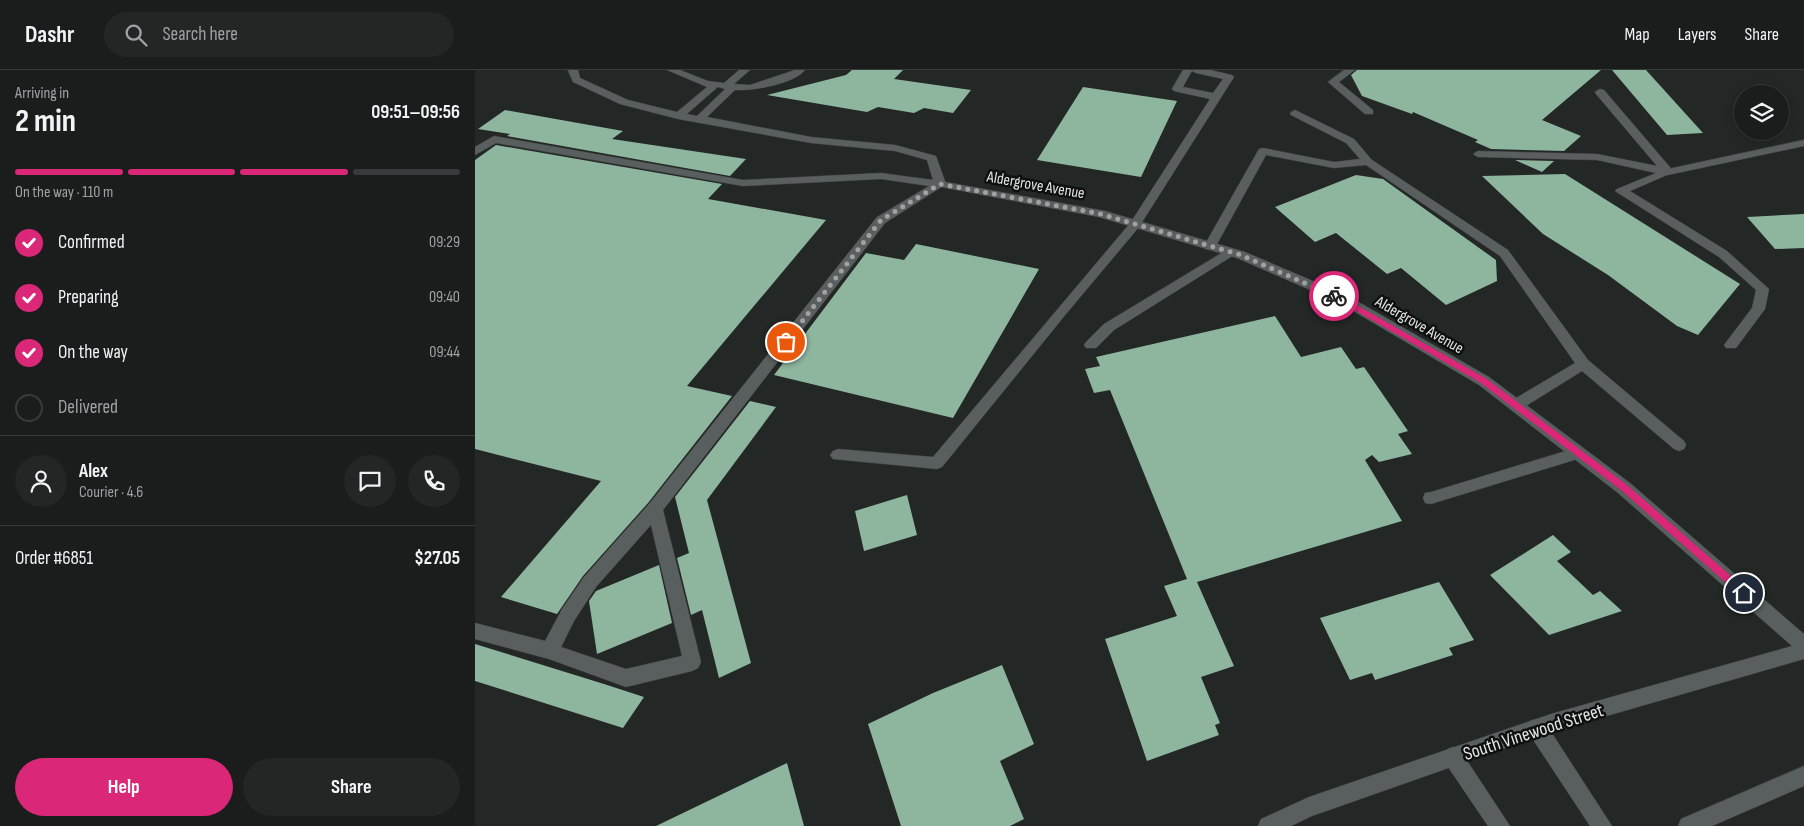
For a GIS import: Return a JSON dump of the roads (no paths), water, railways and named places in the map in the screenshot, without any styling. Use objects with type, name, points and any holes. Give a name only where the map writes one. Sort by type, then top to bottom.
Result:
[{"type":"street","points":[[549,651],[568,615],[590,582],[655,509],[881,220],[940,184],[932,158],[903,149],[811,140],[678,116],[624,102],[576,80],[573,70]]},
{"type":"street","points":[[672,70],[707,84],[751,88],[796,74],[800,70]]},
{"type":"street","points":[[678,116],[725,86],[745,70]]},
{"type":"street","points":[[1188,70],[1177,89],[1216,97]]},
{"type":"street","points":[[838,455],[937,463],[1135,224],[1229,77],[1196,70]]},
{"type":"street","points":[[1350,70],[1333,82],[1369,112]]},
{"type":"street","points":[[698,120],[725,86]]},
{"type":"street","points":[[1600,92],[1642,144],[1668,172]]},
{"type":"street","points":[[1295,113],[1350,141],[1368,162],[1504,253],[1583,364],[1679,445]]},
{"type":"street","name":"Aldergrove Avenue","points":[[475,152],[494,139],[743,183],[881,176],[940,184],[1101,214],[1230,252],[1343,299],[1484,381],[1624,488],[1804,645]]},
{"type":"street","points":[[1731,345],[1758,309],[1763,289],[1723,254],[1621,190],[1668,172],[1804,143]]},
{"type":"street","points":[[1210,246],[1263,151],[1335,164],[1368,162]]},
{"type":"street","points":[[1479,154],[1597,157],[1668,172]]},
{"type":"street","points":[[1091,346],[1109,327],[1230,252]]},
{"type":"street","points":[[1516,405],[1583,364]]},
{"type":"street","points":[[1431,498],[1579,454]]},
{"type":"street","points":[[475,631],[549,651],[626,678],[692,662],[655,509]]},
{"type":"street","name":"South Vinewood Street","points":[[1268,826],[1309,807],[1537,728],[1804,652]]},
{"type":"street","points":[[1537,728],[1602,826]]},
{"type":"street","points":[[1453,757],[1500,826]]},
{"type":"street","points":[[1688,826],[1804,776]]}]
